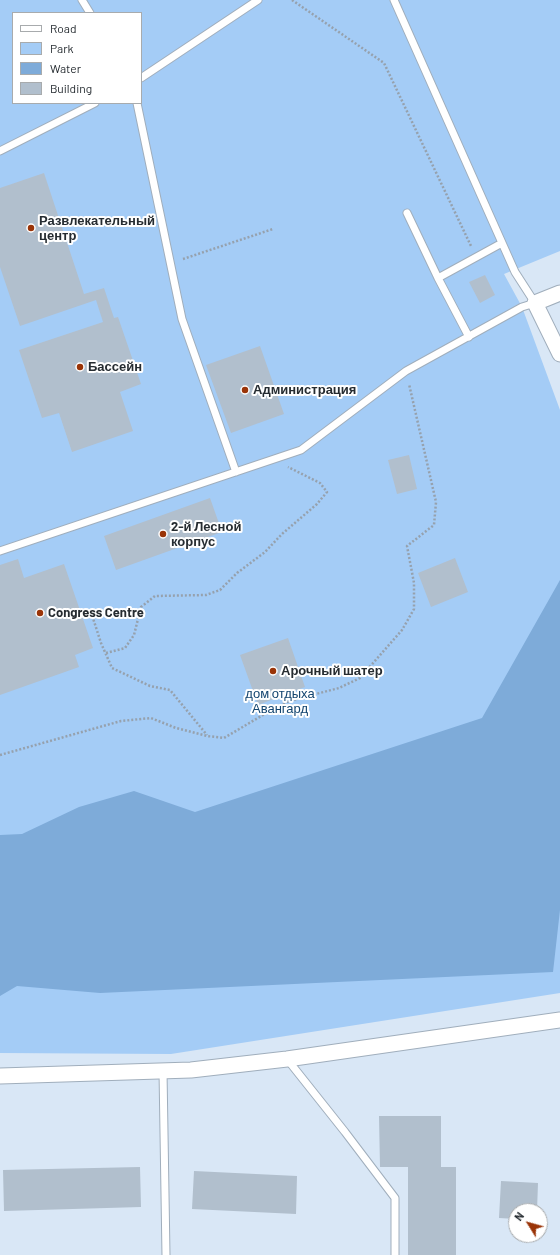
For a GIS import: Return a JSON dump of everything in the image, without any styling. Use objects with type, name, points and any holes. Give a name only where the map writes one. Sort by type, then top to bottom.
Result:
[{"type":"street","points":[[560,293],[535,303],[560,354]]},
{"type":"street","points":[[0,1076],[191,1070],[287,1059],[560,1020]]},
{"type":"lane","points":[[82,0],[89,12]]},
{"type":"lane","points":[[142,77],[257,0]]},
{"type":"lane","points":[[0,551],[301,450],[406,371],[522,307],[535,303],[515,272],[394,0]]},
{"type":"lane","points":[[0,151],[93,104]]},
{"type":"lane","points":[[137,104],[182,319],[236,472]]},
{"type":"lane","points":[[407,213],[438,278],[469,337]]},
{"type":"lane","points":[[438,278],[502,243]]},
{"type":"lane","points":[[287,1059],[395,1198],[395,1255]]},
{"type":"lane","points":[[163,1071],[166,1255]]},
{"type":"path","points":[[292,0],[384,63],[477,257]]},
{"type":"path","points":[[170,264],[273,229]]},
{"type":"path","points":[[0,755],[121,722],[151,718],[176,728],[207,736],[224,738],[268,712],[289,702],[339,688],[360,678],[402,630],[414,609],[414,583],[407,546],[434,524],[436,502],[406,371]]},
{"type":"path","points":[[106,653],[125,648],[134,635],[141,607],[155,596],[206,596],[220,590],[237,573],[265,552],[282,534],[317,504],[327,492],[320,483],[272,460]]},
{"type":"path","points":[[91,612],[112,668],[150,686],[170,690],[207,736]]},
{"type":"green space","name":"дом отдыха Авангард","points":[[0,0],[560,0],[560,251],[504,274],[522,307],[560,410],[560,993],[171,1054],[0,1053]]},
{"type":"water","points":[[560,580],[560,910],[553,972],[100,993],[17,986],[0,996],[0,835],[22,834],[79,807],[134,791],[195,812],[482,718]]},
{"type":"building","points":[[44,173],[84,294],[104,288],[114,318],[118,317],[141,384],[120,392],[133,431],[72,452],[59,413],[42,418],[19,350],[103,322],[96,300],[20,326],[0,267],[0,188]]},
{"type":"building","points":[[485,275],[495,295],[480,303],[469,282]]},
{"type":"building","name":"Администрация","points":[[260,346],[284,414],[231,433],[206,365]]},
{"type":"building","points":[[409,455],[417,489],[397,494],[388,460]]},
{"type":"building","name":"2-й Лесной корпус","points":[[210,498],[222,532],[116,570],[104,536]]},
{"type":"building","points":[[455,558],[468,592],[431,607],[418,573]]},
{"type":"building","name":"Congress Centre","points":[[18,559],[24,578],[64,564],[93,648],[75,655],[79,667],[0,695],[0,565]]},
{"type":"building","name":"Арочный шатер","points":[[288,638],[305,687],[258,705],[240,655]]},
{"type":"building","points":[[379,1116],[441,1116],[441,1167],[456,1167],[456,1255],[408,1255],[408,1167],[380,1167]]},
{"type":"building","points":[[140,1167],[141,1207],[4,1211],[3,1170]]},
{"type":"building","points":[[194,1171],[297,1176],[296,1214],[192,1209]]},
{"type":"building","points":[[501,1181],[538,1183],[537,1203],[508,1203],[508,1219],[499,1218]]},
{"type":"place","name":"Развлекательный центр","points":[[31,228]]},
{"type":"place","name":"Бассейн","points":[[80,367]]},
{"type":"place","name":"Администрация","points":[[245,390]]},
{"type":"place","name":"2-й Лесной корпус","points":[[163,534]]},
{"type":"place","name":"Congress Centre","points":[[40,613]]},
{"type":"place","name":"Арочный шатер","points":[[273,671]]}]
